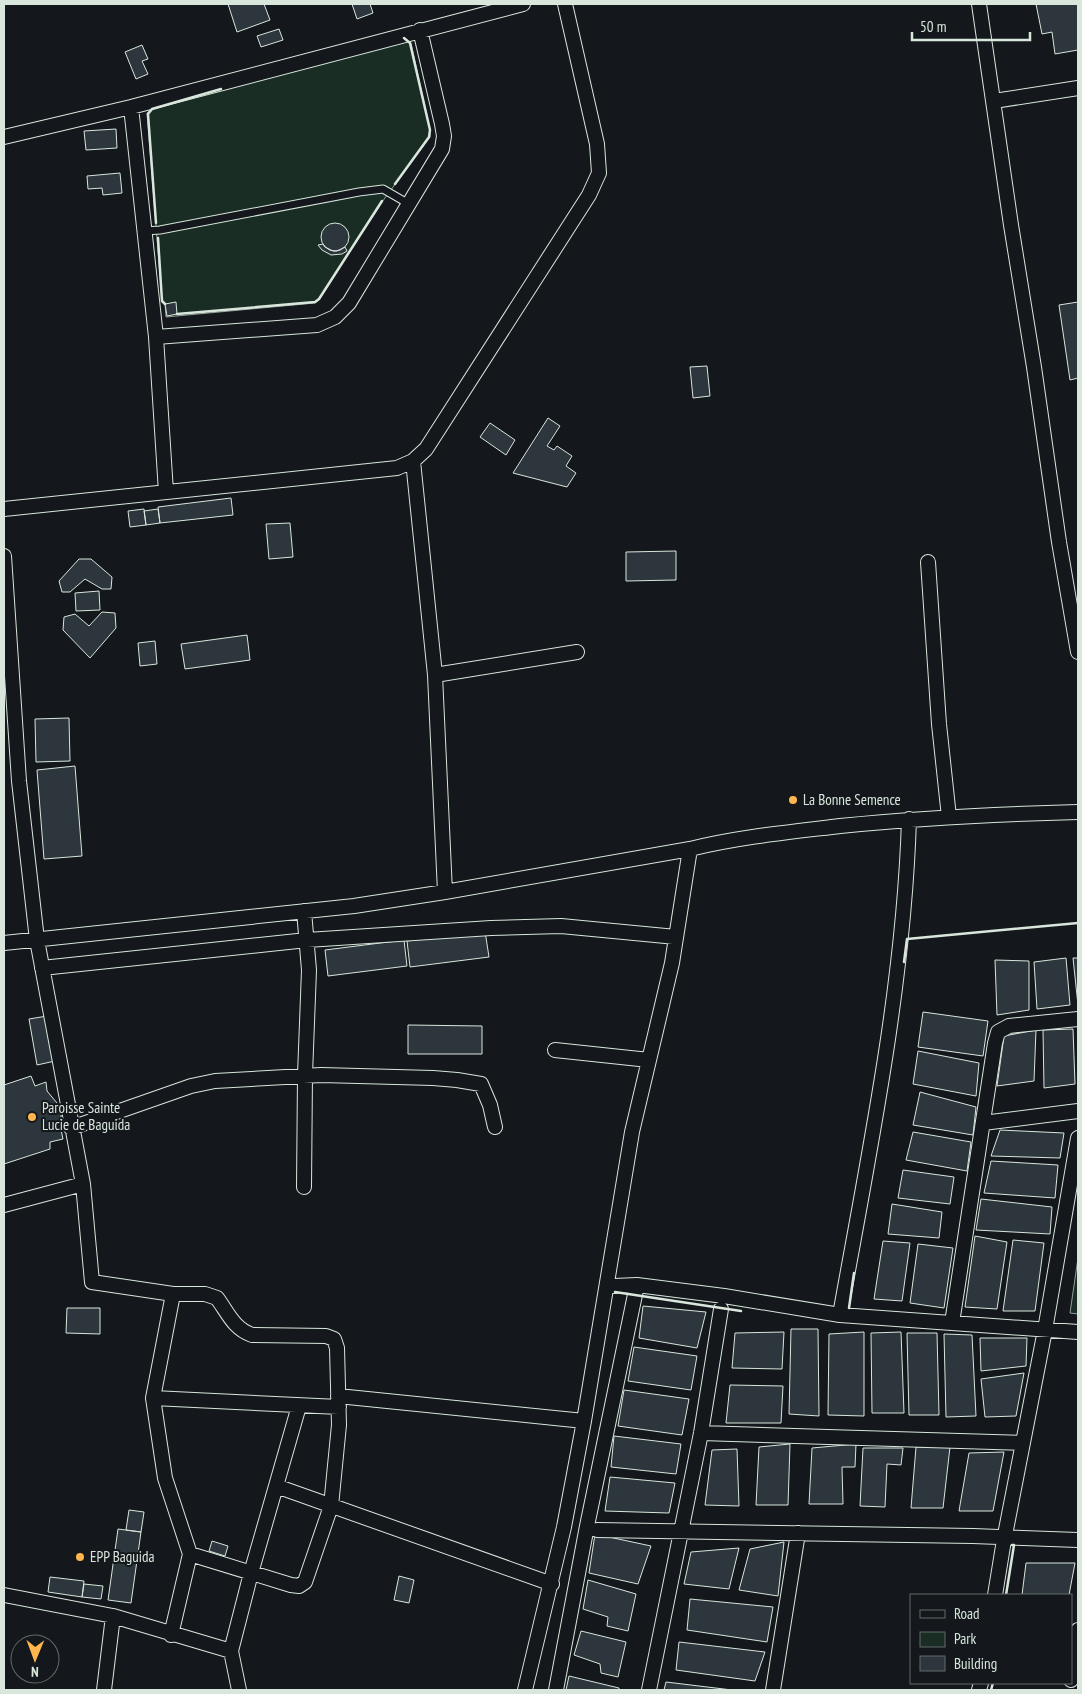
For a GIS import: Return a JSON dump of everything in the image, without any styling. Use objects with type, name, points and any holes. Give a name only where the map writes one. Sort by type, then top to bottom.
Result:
[{"type":"street","points":[[4,138],[131,107],[523,4]]},
{"type":"street","points":[[4,509],[397,468],[413,461],[426,449],[589,195],[599,173],[597,144],[565,4]]},
{"type":"street","points":[[979,4],[1059,542],[1078,652]]},
{"type":"street","points":[[156,337],[317,325],[335,317],[349,304],[442,149],[444,136],[420,30]]},
{"type":"street","points":[[994,101],[1078,88]]},
{"type":"street","points":[[131,107],[156,337],[166,492]]},
{"type":"street","points":[[413,461],[435,675],[445,892]]},
{"type":"street","points":[[4,556],[19,781],[37,940],[83,1184],[92,1282],[173,1294],[204,1294],[218,1298],[235,1326],[243,1332],[252,1335],[326,1336],[334,1339],[337,1348],[339,1426],[330,1506],[305,1582],[299,1586],[291,1585],[190,1554]]},
{"type":"street","points":[[928,562],[938,724],[949,817]]},
{"type":"street","points":[[435,675],[577,652]]},
{"type":"street","points":[[4,943],[354,906],[445,892],[733,840],[815,829],[909,819],[1078,812]]},
{"type":"street","points":[[840,1315],[890,1022],[905,884],[909,819]]},
{"type":"street","points":[[526,1690],[552,1584],[584,1421],[632,1132],[676,937],[690,848]]},
{"type":"street","points":[[304,911],[309,970],[305,1076],[304,1187]]},
{"type":"street","points":[[42,968],[307,940],[491,928],[561,926],[676,937]]},
{"type":"street","points":[[952,1323],[998,1032],[1009,1026],[1078,1019]]},
{"type":"street","points":[[555,1050],[649,1060]]},
{"type":"street","points":[[71,1128],[191,1086],[215,1081],[305,1076],[432,1078],[481,1084],[490,1105],[495,1126]]},
{"type":"street","points":[[983,1123],[1078,1111]]},
{"type":"street","points":[[995,1594],[1004,1538],[1045,1330],[1078,1138]]},
{"type":"street","points":[[4,1205],[83,1184]]},
{"type":"street","points":[[607,1284],[614,1286],[637,1285],[724,1296],[840,1315],[1078,1332]]},
{"type":"street","points":[[556,1690],[589,1516],[637,1285]]},
{"type":"street","points":[[171,1635],[190,1554],[166,1478],[153,1398],[173,1294]]},
{"type":"street","points":[[648,1690],[701,1433],[720,1309]]},
{"type":"street","points":[[153,1398],[299,1406],[339,1401],[584,1421]]},
{"type":"street","points":[[239,1690],[231,1652],[251,1573],[299,1406]]},
{"type":"street","points":[[701,1433],[1023,1443]]},
{"type":"street","points":[[276,1486],[552,1584]]},
{"type":"street","points":[[597,1530],[973,1536],[1078,1540]]},
{"type":"street","points":[[773,1690],[798,1533]]},
{"type":"street","points":[[4,1595],[113,1616],[231,1652]]},
{"type":"street","points":[[104,1690],[113,1616]]},
{"type":"street","points":[[1072,1674],[1078,1630]]},
{"type":"lane","points":[[145,231],[383,189],[409,204]]},
{"type":"green space","points":[[403,37],[411,43],[430,137],[382,202],[319,300],[315,303],[166,317],[165,304],[162,301],[147,113],[152,109]]},
{"type":"green space","points":[[1078,1258],[1078,1314],[1070,1313]]},
{"type":"building","points":[[228,4],[264,4],[270,20],[237,32]]},
{"type":"building","points":[[352,4],[370,4],[373,13],[357,19]]},
{"type":"building","points":[[1036,4],[1078,4],[1078,50],[1055,54],[1052,32],[1042,34]]},
{"type":"building","points":[[279,29],[283,40],[261,47],[257,36]]},
{"type":"building","points":[[142,45],[148,59],[142,61],[148,74],[136,79],[125,52]]},
{"type":"building","points":[[116,129],[117,148],[86,150],[84,131]]},
{"type":"building","points":[[120,173],[122,193],[103,195],[102,188],[88,189],[87,176]]},
{"type":"building","points":[[335,223],[345,227],[349,237],[345,247],[335,251],[325,247],[321,237],[325,227]]},
{"type":"building","points":[[323,244],[333,251],[345,247],[347,251],[342,254],[331,255],[322,250],[318,245]]},
{"type":"building","points":[[176,302],[177,314],[167,316],[165,304]]},
{"type":"building","points":[[1078,302],[1078,378],[1070,380],[1059,305]]},
{"type":"building","points":[[707,366],[710,396],[693,398],[690,367]]},
{"type":"building","points":[[548,418],[560,426],[547,446],[554,450],[557,446],[572,456],[566,466],[576,473],[567,487],[513,473]]},
{"type":"building","points":[[490,423],[515,440],[506,455],[480,437]]},
{"type":"building","points":[[231,498],[233,515],[160,523],[158,507]]},
{"type":"building","points":[[144,509],[146,525],[130,527],[128,511]]},
{"type":"building","points":[[158,509],[160,523],[146,525],[144,511]]},
{"type":"building","points":[[290,523],[293,557],[269,559],[266,524]]},
{"type":"building","points":[[676,551],[676,580],[626,581],[626,552]]},
{"type":"building","points":[[79,559],[91,559],[112,577],[111,589],[102,589],[85,579],[70,592],[62,592],[59,581]]},
{"type":"building","points":[[99,591],[100,610],[76,611],[75,593]]},
{"type":"building","points":[[102,612],[115,613],[116,628],[90,658],[63,630],[64,617],[75,614],[89,626]]},
{"type":"building","points":[[247,635],[250,660],[185,669],[181,644]]},
{"type":"building","points":[[155,641],[157,664],[140,666],[138,643]]},
{"type":"building","points":[[69,718],[70,761],[36,762],[35,719]]},
{"type":"building","points":[[75,766],[82,856],[44,859],[37,770]]},
{"type":"building","points":[[485,931],[489,957],[410,967],[407,941]]},
{"type":"building","points":[[404,940],[407,966],[328,976],[325,950]]},
{"type":"building","points":[[1066,958],[1070,1005],[1037,1009],[1034,962]]},
{"type":"building","points":[[1073,958],[1078,958],[1078,1005]]},
{"type":"building","points":[[995,960],[1029,961],[1029,1010],[997,1015]]},
{"type":"building","points":[[923,1012],[988,1021],[983,1056],[918,1047]]},
{"type":"building","points":[[47,1016],[55,1061],[37,1065],[29,1019]]},
{"type":"building","points":[[408,1025],[482,1026],[482,1054],[408,1054]]},
{"type":"building","points":[[1073,1029],[1075,1084],[1044,1088],[1043,1030]]},
{"type":"building","points":[[1036,1030],[1034,1081],[997,1086],[1004,1036]]},
{"type":"building","points":[[918,1051],[979,1063],[976,1096],[913,1084]]},
{"type":"building","name":"Paroisse Sainte Lucie de Baguida","points":[[31,1076],[35,1086],[46,1082],[47,1091],[62,1109],[60,1125],[63,1139],[50,1142],[50,1149],[4,1164],[4,1085]]},
{"type":"building","points":[[920,1092],[976,1107],[973,1135],[913,1125]]},
{"type":"building","points":[[1000,1130],[1064,1133],[1060,1158],[991,1156]]},
{"type":"building","points":[[913,1132],[971,1142],[967,1171],[906,1160]]},
{"type":"building","points":[[991,1161],[1058,1165],[1055,1198],[984,1193]]},
{"type":"building","points":[[903,1170],[954,1177],[950,1204],[898,1198]]},
{"type":"building","points":[[981,1199],[1052,1207],[1050,1234],[976,1230]]},
{"type":"building","points":[[892,1204],[942,1212],[939,1238],[888,1234]]},
{"type":"building","points":[[975,1236],[1007,1242],[997,1309],[965,1307]]},
{"type":"building","points":[[1013,1240],[1044,1243],[1035,1311],[1003,1311]]},
{"type":"building","points":[[883,1241],[910,1243],[902,1301],[874,1299]]},
{"type":"building","points":[[918,1244],[953,1248],[944,1308],[910,1303]]},
{"type":"building","points":[[643,1306],[706,1312],[697,1348],[639,1338]]},
{"type":"building","points":[[67,1308],[100,1308],[100,1334],[66,1333]]},
{"type":"building","points":[[791,1329],[818,1329],[819,1416],[789,1414]]},
{"type":"building","points":[[784,1332],[782,1369],[732,1368],[735,1333]]},
{"type":"building","points":[[864,1332],[864,1416],[828,1415],[829,1334]]},
{"type":"building","points":[[901,1332],[904,1413],[872,1413],[871,1333]]},
{"type":"building","points":[[907,1333],[937,1333],[939,1415],[909,1415]]},
{"type":"building","points":[[944,1334],[972,1335],[976,1416],[946,1417]]},
{"type":"building","points":[[980,1338],[1027,1338],[1026,1366],[981,1371]]},
{"type":"building","points":[[634,1347],[697,1356],[691,1390],[628,1381]]},
{"type":"building","points":[[1024,1373],[1016,1416],[985,1417],[981,1379]]},
{"type":"building","points":[[730,1385],[783,1386],[781,1423],[726,1423]]},
{"type":"building","points":[[624,1390],[689,1399],[682,1435],[618,1426]]},
{"type":"building","points":[[614,1436],[681,1444],[676,1474],[611,1467]]},
{"type":"building","points":[[790,1444],[788,1505],[756,1505],[759,1447]]},
{"type":"building","points":[[856,1444],[855,1467],[842,1467],[843,1504],[809,1504],[812,1448]]},
{"type":"building","points":[[916,1447],[950,1447],[943,1508],[911,1508]]},
{"type":"building","points":[[863,1448],[903,1448],[901,1465],[887,1464],[885,1507],[860,1506]]},
{"type":"building","points":[[737,1449],[739,1506],[705,1505],[712,1450]]},
{"type":"building","points":[[1004,1452],[993,1511],[959,1511],[969,1453]]},
{"type":"building","points":[[610,1477],[675,1483],[669,1513],[605,1511]]},
{"type":"building","points":[[129,1510],[144,1512],[141,1532],[126,1530]]},
{"type":"building","points":[[118,1529],[141,1532],[131,1603],[108,1600]]},
{"type":"building","points":[[595,1534],[651,1546],[638,1584],[589,1573]]},
{"type":"building","points":[[212,1541],[228,1546],[225,1556],[209,1551]]},
{"type":"building","points":[[784,1542],[778,1596],[739,1590],[750,1549]]},
{"type":"building","points":[[739,1548],[729,1589],[684,1584],[691,1552]]},
{"type":"building","points":[[1026,1563],[1075,1563],[1069,1594],[1022,1594]]},
{"type":"building","points":[[399,1576],[414,1580],[409,1603],[394,1600]]},
{"type":"building","points":[[50,1577],[84,1581],[82,1597],[48,1592]]},
{"type":"building","points":[[588,1580],[636,1594],[628,1631],[607,1626],[608,1617],[583,1609]]},
{"type":"building","points":[[84,1584],[103,1586],[101,1599],[82,1597]]},
{"type":"building","points":[[690,1599],[773,1607],[767,1642],[687,1630]]},
{"type":"building","points":[[581,1631],[626,1642],[618,1677],[601,1673],[600,1664],[574,1655]]},
{"type":"building","points":[[679,1642],[765,1652],[755,1681],[676,1670]]},
{"type":"building","points":[[569,1676],[619,1688],[619,1690],[566,1690]]},
{"type":"building","points":[[666,1682],[732,1690],[664,1690]]},
{"type":"wall","points":[[395,184],[429,137],[430,130],[410,43],[404,38]]},
{"type":"wall","points":[[156,223],[148,114],[152,109],[221,89]]},
{"type":"wall","points":[[177,314],[315,302],[319,299],[382,201]]},
{"type":"wall","points":[[158,238],[162,301],[165,304]]},
{"type":"wall","points":[[904,962],[907,939],[1078,923]]},
{"type":"wall","points":[[849,1308],[854,1273]]},
{"type":"wall","points":[[615,1292],[741,1311]]},
{"type":"wall","points":[[1006,1594],[1014,1545],[1012,1545]]},
{"type":"wall","points":[[991,1690],[993,1684]]},
{"type":"place","name":"La Bonne Semence","points":[[793,800]]},
{"type":"place","name":"Paroisse Sainte Lucie de Baguida","points":[[32,1117]]},
{"type":"place","name":"EPP Baguida","points":[[80,1557]]}]
